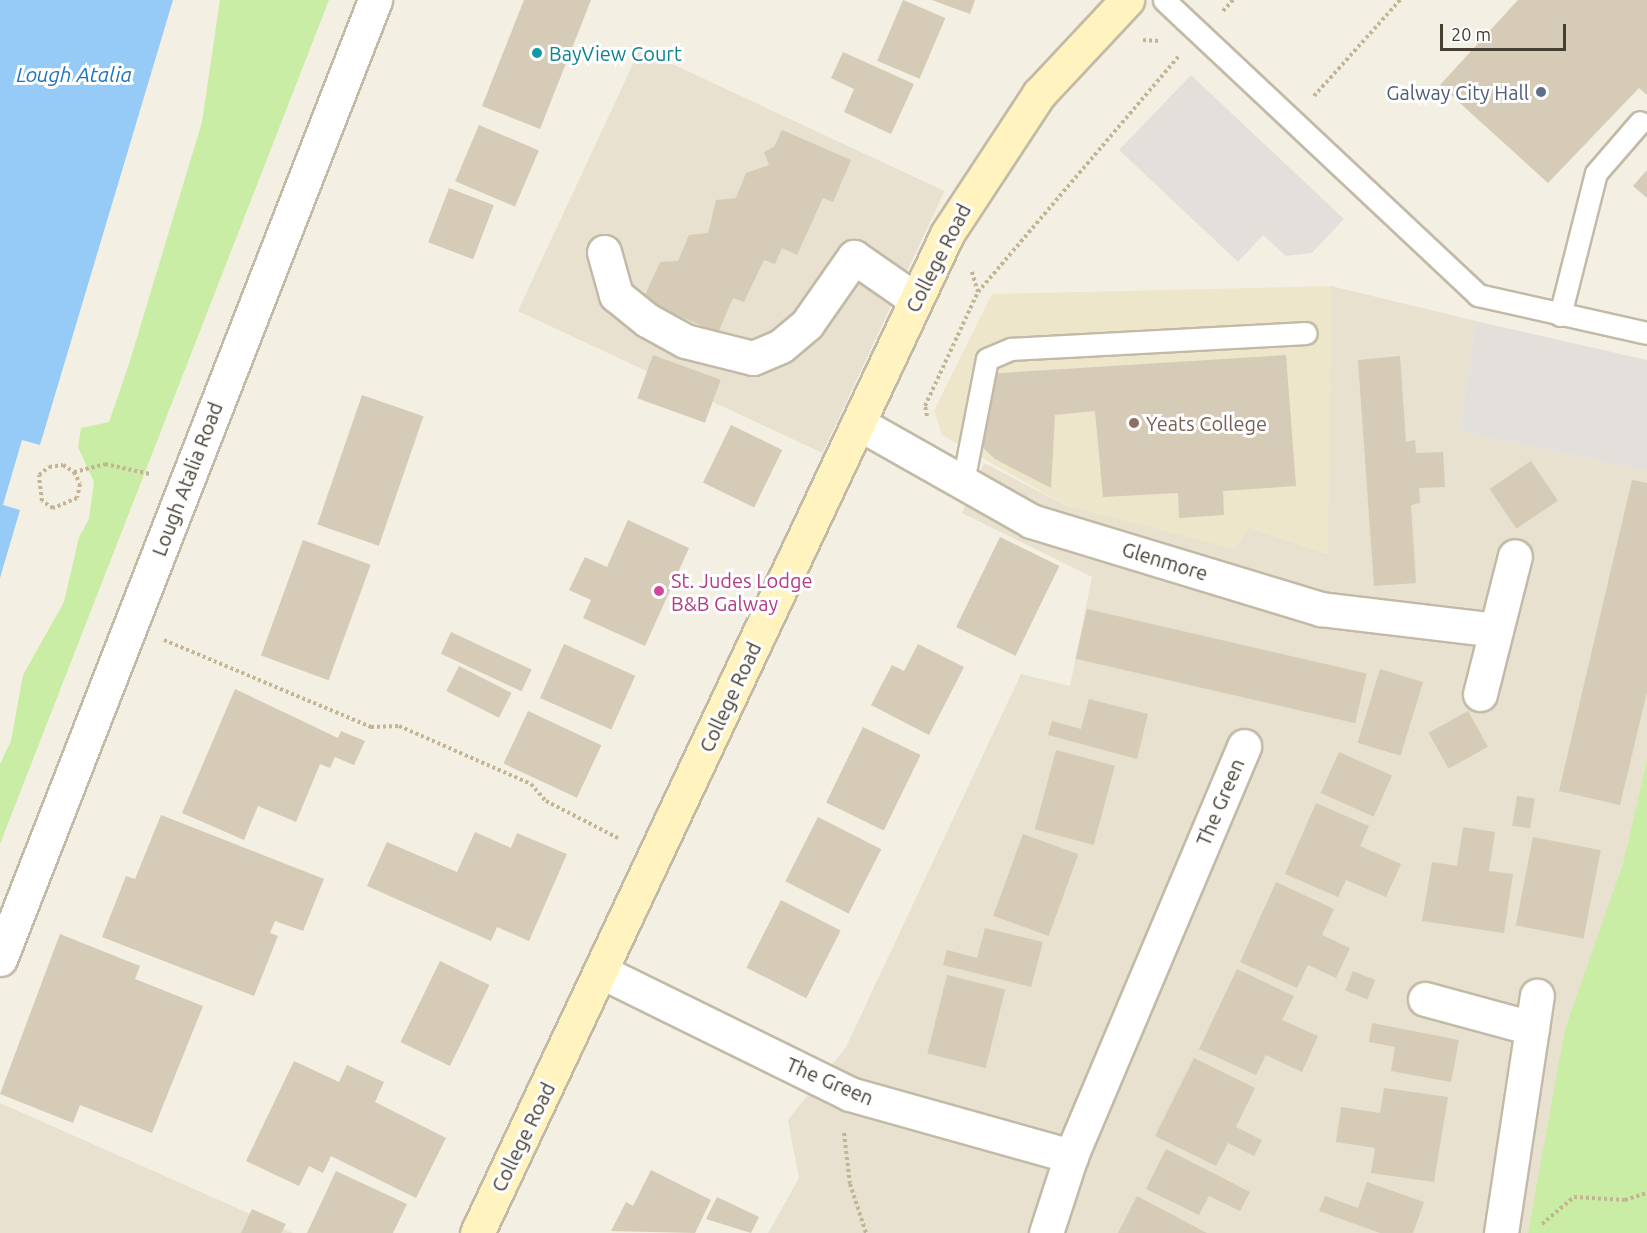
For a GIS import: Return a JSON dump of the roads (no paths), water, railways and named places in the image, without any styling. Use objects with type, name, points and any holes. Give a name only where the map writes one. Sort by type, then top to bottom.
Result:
[{"type":"main road","name":"College Road","points":[[477,1233],[602,972],[947,234],[1005,139],[1127,0]]},
{"type":"street","name":"Lough Atalia Road","points":[[0,959],[375,0]]},
{"type":"street","points":[[604,252],[616,295],[647,320],[684,341],[744,356],[781,346],[807,324],[854,257],[916,300]]},
{"type":"street","name":"Glenmore","points":[[858,423],[1031,520],[1321,609],[1496,630]]},
{"type":"street","points":[[1480,694],[1515,556]]},
{"type":"street","name":"The Green","points":[[1046,1233],[1071,1156],[1244,746]]},
{"type":"street","name":"The Green","points":[[602,972],[850,1094],[1071,1156]]},
{"type":"street","points":[[1501,1233],[1537,996]]},
{"type":"street","points":[[1425,999],[1532,1028]]},
{"type":"lane","points":[[1164,0],[1478,295],[1647,333]]},
{"type":"lane","points":[[1560,315],[1596,172],[1640,122]]},
{"type":"lane","points":[[963,482],[987,359],[1011,349],[1306,333]]},
{"type":"water","name":"Lough Atalia","points":[[0,0],[173,0],[40,445],[22,440],[3,505],[20,510],[0,578]]},
{"type":"place","name":"BayView Court","points":[[537,53]]},
{"type":"place","name":"Galway City Hall","points":[[1541,92]]},
{"type":"place","name":"Yeats College","points":[[1134,423]]},
{"type":"place","name":"St. Judes Lodge B&B Galway","points":[[659,591]]}]
